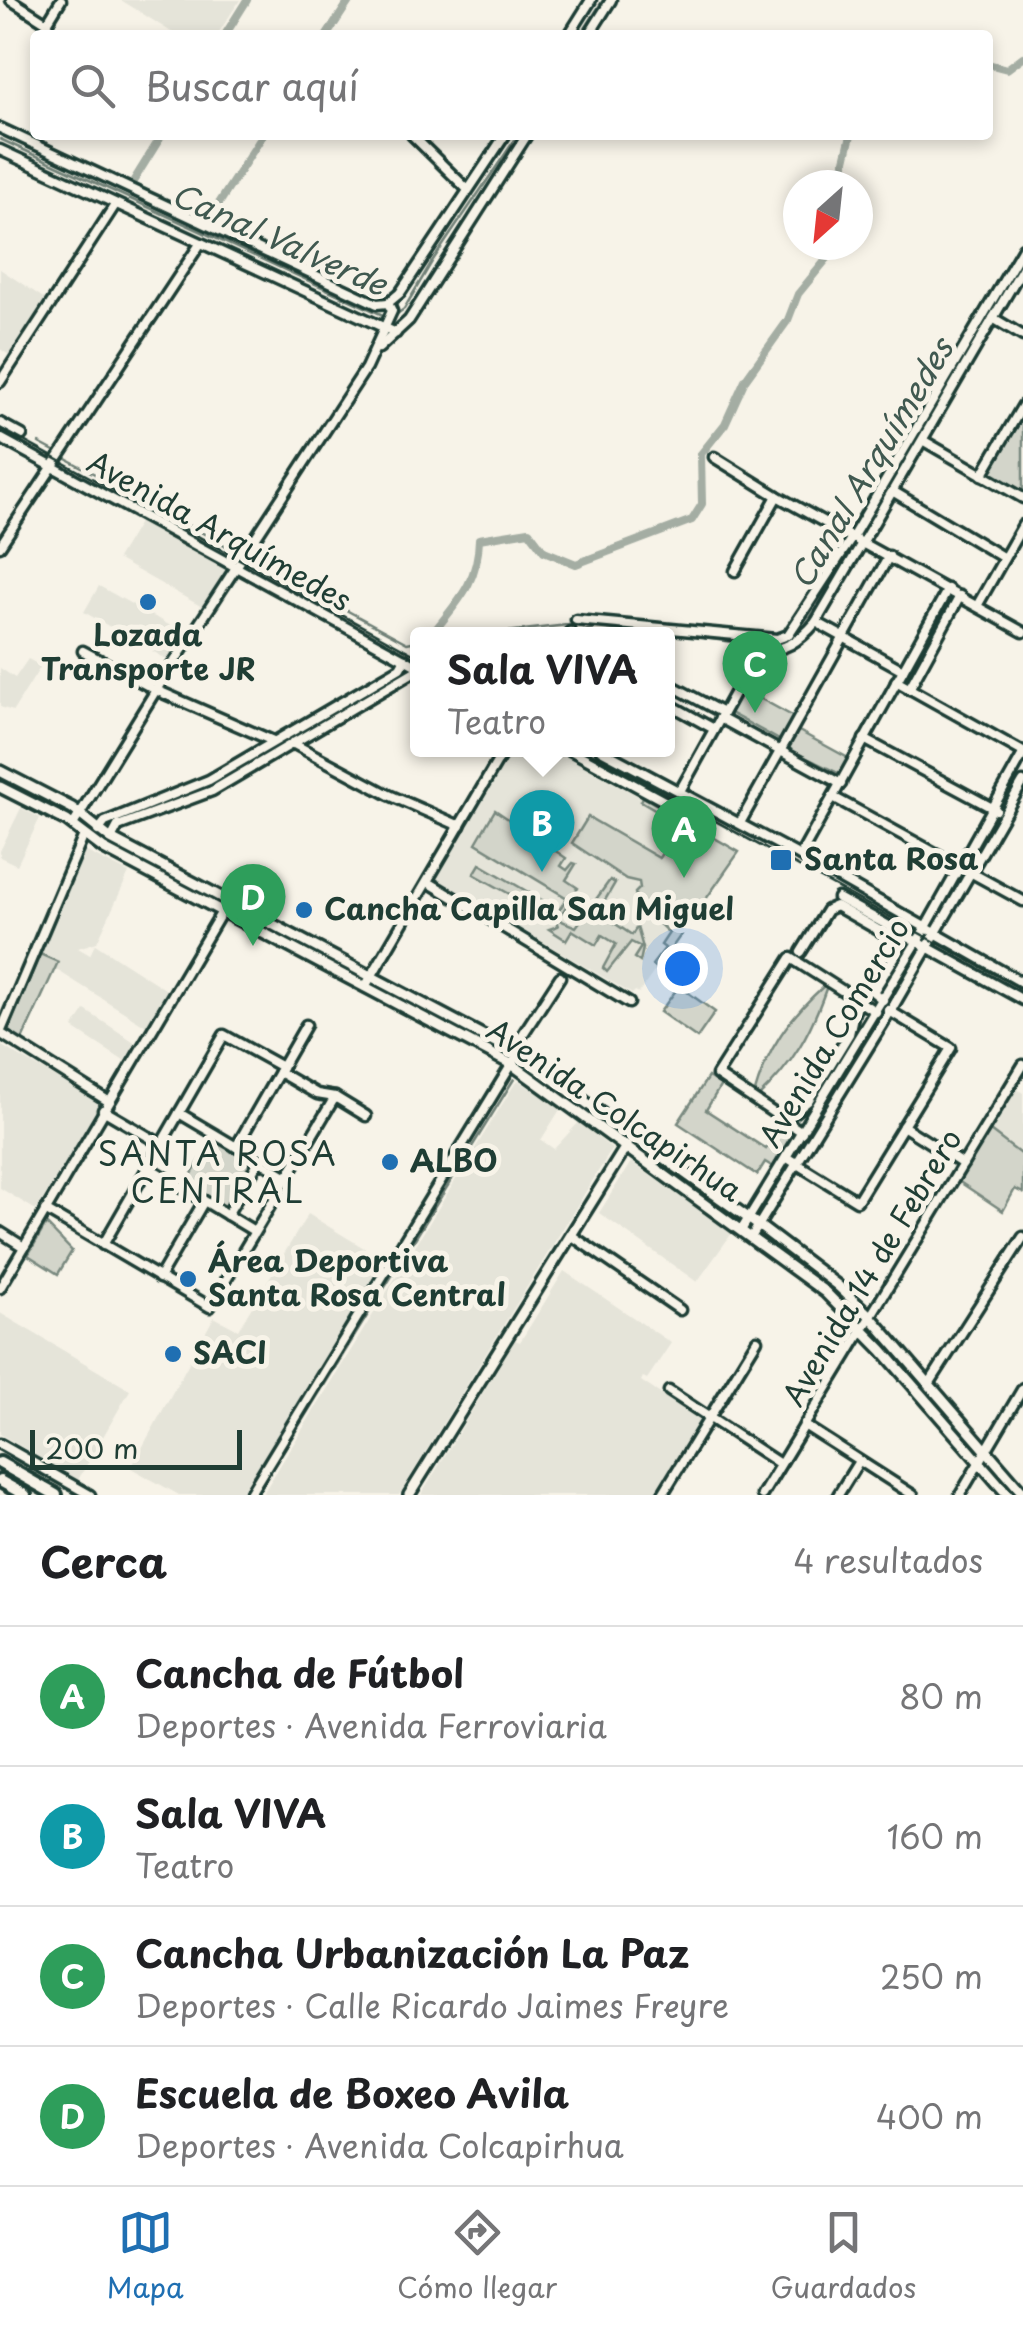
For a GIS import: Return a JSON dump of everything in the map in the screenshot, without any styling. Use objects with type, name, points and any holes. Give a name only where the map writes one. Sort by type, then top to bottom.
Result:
[{"type":"highway","points":[[0,1463],[56,1495]]},
{"type":"highway","points":[[0,1481],[25,1495]]},
{"type":"main road","name":"Avenida Colcapirhua","points":[[0,770],[80,814],[112,840],[365,986],[513,1065],[752,1236],[826,1292],[862,1328],[1008,1495]]},
{"type":"main road","name":"Avenida Colcapirhua","points":[[0,786],[73,826],[104,849],[371,976],[515,1053],[815,1268],[870,1316],[1023,1492]]},
{"type":"main road","points":[[409,1495],[633,1135]]},
{"type":"street","points":[[16,1],[46,23],[61,0]]},
{"type":"street","points":[[571,30],[591,0]]},
{"type":"street","points":[[592,30],[610,0]]},
{"type":"street","points":[[0,128],[390,307]]},
{"type":"street","points":[[417,140],[468,189]]},
{"type":"street","points":[[73,826],[156,690],[376,351],[390,307],[502,140]]},
{"type":"street","points":[[376,351],[410,320],[460,235],[524,140]]},
{"type":"street","points":[[0,150],[200,244],[386,325],[396,333]]},
{"type":"street","points":[[0,382],[115,205]]},
{"type":"street","points":[[452,219],[460,235]]},
{"type":"street","points":[[0,546],[200,244]]},
{"type":"street","points":[[680,791],[758,652],[772,652],[797,643],[816,622],[1023,248]]},
{"type":"street","points":[[675,629],[777,639],[796,628],[894,492],[1023,267]]},
{"type":"street","points":[[993,318],[1023,336]]},
{"type":"street","points":[[982,475],[1023,405]]},
{"type":"street","points":[[0,423],[22,435]]},
{"type":"street","name":"Avenida Arquímedes","points":[[0,438],[410,663]]},
{"type":"street","points":[[924,440],[1023,498]]},
{"type":"street","points":[[714,457],[1023,632]]},
{"type":"street","points":[[894,492],[1004,558]]},
{"type":"street","points":[[735,570],[778,496]]},
{"type":"street","points":[[976,606],[1023,525]]},
{"type":"street","points":[[740,824],[889,556]]},
{"type":"street","points":[[800,856],[948,589]]},
{"type":"street","points":[[909,688],[960,596]]},
{"type":"street","points":[[576,620],[650,627]]},
{"type":"street","points":[[816,622],[902,670]]},
{"type":"street","points":[[83,652],[156,690],[273,741]]},
{"type":"street","points":[[98,831],[105,822],[209,780],[400,668],[405,659]]},
{"type":"street","points":[[112,840],[118,826],[212,791],[410,672]]},
{"type":"street","points":[[896,682],[1023,753]]},
{"type":"street","points":[[675,688],[840,784]]},
{"type":"street","points":[[675,707],[714,729]]},
{"type":"street","points":[[864,739],[1004,815]]},
{"type":"street","points":[[292,743],[356,778],[460,826]]},
{"type":"street","name":"Avenida Comercio","points":[[742,1229],[918,941],[1023,753]]},
{"type":"street","points":[[365,986],[500,757]]},
{"type":"street","points":[[583,757],[701,821]]},
{"type":"street","points":[[614,757],[1023,982]]},
{"type":"street","name":"Avenida Comercio","points":[[752,1236],[890,1012],[1023,782]]},
{"type":"street","points":[[833,797],[1023,901]]},
{"type":"street","points":[[84,835],[0,1033],[162,1144]]},
{"type":"street","points":[[428,882],[629,1003]]},
{"type":"street","points":[[838,898],[1023,1000]]},
{"type":"street","points":[[0,1288],[225,905]]},
{"type":"street","points":[[801,952],[828,910],[836,906],[894,939],[899,950],[873,992],[879,1006]]},
{"type":"street","points":[[786,1157],[857,1201],[951,1048],[879,1006],[860,1002],[791,958],[717,1075],[802,1132]]},
{"type":"street","points":[[248,1495],[513,1065],[515,1053],[560,977]]},
{"type":"street","points":[[785,1120],[808,1101],[849,1034],[860,1002]]},
{"type":"street","points":[[236,1147],[306,1025]]},
{"type":"street","points":[[103,1244],[224,1034],[317,1094],[334,1096],[366,1116]]},
{"type":"street","name":"Avenida 14 de Febrero","points":[[762,1495],[1023,1064]]},
{"type":"street","points":[[45,1210],[210,1307],[334,1096]]},
{"type":"street","points":[[180,1113],[287,1177]]},
{"type":"street","points":[[903,1126],[963,1164]]},
{"type":"street","points":[[228,1215],[260,1160]]},
{"type":"street","points":[[148,1168],[254,1231]]},
{"type":"street","points":[[158,1278],[204,1201]]},
{"type":"street","points":[[0,1232],[24,1247]]},
{"type":"street","points":[[571,1234],[680,1310]]},
{"type":"street","points":[[929,1384],[1023,1238]]},
{"type":"street","points":[[662,1495],[758,1340]]},
{"type":"street","points":[[960,1495],[1023,1388]]},
{"type":"street","points":[[669,1392],[780,1464]]},
{"type":"street","points":[[804,1425],[913,1495]]},
{"type":"street","points":[[0,1444],[90,1495]]},
{"type":"street","points":[[838,1495],[859,1461]]},
{"type":"street","points":[[888,1495],[894,1483]]},
{"type":"shaded area","points":[[121,0],[240,0],[220,30],[168,30]]},
{"type":"shaded area","points":[[0,269],[48,301],[11,356],[0,349]]},
{"type":"shaded area","points":[[1023,414],[1023,494],[991,476],[991,470]]},
{"type":"shaded area","points":[[140,521],[226,570],[204,608],[117,559]]},
{"type":"shaded area","points":[[99,586],[187,635],[175,654],[168,660],[84,612]]},
{"type":"shaded area","points":[[28,659],[41,666],[13,711],[0,707],[0,668],[15,678]]},
{"type":"shaded area","points":[[743,689],[794,717],[781,741],[730,713]]},
{"type":"shaded area","points":[[797,730],[850,759],[842,775],[790,750]]},
{"type":"shaded area","points":[[508,757],[568,757],[739,852],[639,993],[632,994],[439,881],[437,876]]},
{"type":"shaded area","points":[[643,797],[739,852],[657,969],[652,965],[665,948],[661,945],[669,933],[647,912],[641,920],[635,893],[639,882],[626,879],[572,843],[588,817],[659,858],[680,824],[641,801]]},
{"type":"shaded area","points":[[21,808],[40,818],[17,865],[0,857],[0,851]]},
{"type":"shaded area","points":[[495,810],[566,858],[561,866],[567,870],[576,864],[566,880],[578,888],[562,913],[544,916],[536,911],[530,918],[511,907],[515,897],[474,874],[480,864],[559,910],[567,898],[476,843]]},
{"type":"shaded area","points":[[85,851],[129,873],[97,942],[78,948],[90,955],[95,944],[168,991],[148,1027],[55,969],[58,962],[40,954]]},
{"type":"shaded area","points":[[610,880],[615,883],[598,912],[632,935],[637,927],[643,948],[640,962],[634,958],[641,947],[631,942],[607,972],[603,968],[616,944],[602,935],[596,945],[572,930],[566,940],[549,929],[558,926],[555,918],[576,927]]},
{"type":"shaded area","points":[[40,954],[58,962],[22,1040],[7,1033]]},
{"type":"shaded area","points":[[825,985],[821,1003],[800,1047],[757,1098],[754,1095],[759,1078],[781,1035]]},
{"type":"shaded area","points":[[679,986],[715,1012],[697,1038],[660,1012]]},
{"type":"shaded area","points":[[85,1010],[136,1043],[124,1061],[73,1028]]},
{"type":"shaded area","points":[[0,1045],[100,1103],[36,1210],[0,1188]]},
{"type":"shaded area","points":[[708,1077],[721,1085],[706,1110],[766,1149],[783,1124],[795,1136],[775,1168],[765,1162],[757,1175],[678,1123]]},
{"type":"shaded area","points":[[519,1081],[561,1108],[541,1140],[554,1149],[579,1122],[612,1149],[399,1495],[262,1495],[514,1085]]},
{"type":"shaded area","points":[[1017,1089],[1023,1093],[1023,1156],[990,1131]]},
{"type":"shaded area","points":[[990,1131],[1023,1156],[1023,1193],[1015,1189],[1003,1211],[958,1181]]},
{"type":"shaded area","points":[[213,1139],[254,1163],[224,1211],[184,1187]]},
{"type":"shaded area","points":[[631,1162],[732,1233],[697,1282],[599,1213]]},
{"type":"shaded area","points":[[308,1214],[387,1262],[242,1495],[179,1495],[131,1468],[214,1317],[238,1330]]},
{"type":"shaded area","points":[[46,1224],[72,1251],[58,1274],[28,1255]]},
{"type":"shaded area","points":[[564,1271],[671,1343],[647,1379],[643,1377],[641,1381],[702,1422],[675,1466],[656,1495],[421,1495],[515,1340],[520,1342]]},
{"type":"shaded area","points":[[0,1313],[130,1390],[78,1480],[0,1434]]},
{"type":"waterway","points":[[228,30],[247,0]]},
{"type":"waterway","points":[[330,30],[350,0]]},
{"type":"waterway","name":"Canal Valverde","points":[[584,30],[603,0]]},
{"type":"waterway","points":[[993,65],[1007,69],[1023,57]]},
{"type":"waterway","name":"Canal Valverde","points":[[0,139],[385,316]]},
{"type":"waterway","points":[[131,185],[159,140]]},
{"type":"waterway","points":[[209,219],[260,140]]},
{"type":"waterway","name":"Canal Valverde","points":[[393,317],[404,309],[515,140]]},
{"type":"waterway","points":[[843,170],[850,140]]},
{"type":"waterway","points":[[438,627],[471,580],[479,539],[529,531],[544,551],[576,564],[692,520],[702,504],[701,454],[725,424],[745,380],[788,320],[798,294],[826,260]]},
{"type":"waterway","name":"Canal Arquímedes","points":[[860,536],[996,301]]},
{"type":"waterway","name":"Canal Arquímedes","points":[[39,443],[54,451]]},
{"type":"waterway","name":"Canal Arquímedes","points":[[65,458],[117,486]]},
{"type":"waterway","name":"Canal Arquímedes","points":[[124,490],[208,536]]},
{"type":"waterway","name":"Canal Arquímedes","points":[[216,540],[240,554]]},
{"type":"waterway","name":"Canal Arquímedes","points":[[791,640],[805,626],[855,543]]},
{"type":"waterway","name":"Canal Arquímedes","points":[[250,558],[410,642]]},
{"type":"waterway","name":"Canal Arquímedes","points":[[550,627],[576,624]]},
{"type":"waterway","points":[[597,627],[603,625]]},
{"type":"waterway","name":"Canal Arquímedes","points":[[675,634],[769,647],[779,645]]},
{"type":"waterway","points":[[119,821],[212,785],[410,668]]},
{"type":"waterway","points":[[881,1309],[1023,1075]]},
{"type":"waterway","points":[[256,1495],[514,1079]]},
{"type":"waterway","points":[[811,1425],[845,1369]]},
{"type":"waterway","points":[[769,1495],[807,1432]]},
{"type":"tram line","points":[[0,428],[410,652]]},
{"type":"tram line","points":[[599,757],[1023,990]]},
{"type":"place","name":"Lozada Transporte JR","points":[[148,602]]},
{"type":"place","name":"Cancha Urbanización La Paz","points":[[755,713]]},
{"type":"place","name":"Santa Rosa","points":[[781,860]]},
{"type":"place","name":"Sala VIVA","points":[[542,872]]},
{"type":"place","name":"Cancha de Fútbol","points":[[684,878]]},
{"type":"place","name":"Cancha Capilla San Miguel","points":[[304,910]]},
{"type":"place","name":"Escuela de Boxeo Avila","points":[[253,946]]},
{"type":"place","name":"ALBO","points":[[390,1162]]},
{"type":"place","name":"Área Deportiva Santa Rosa Central","points":[[188,1279]]},
{"type":"place","name":"SACI","points":[[173,1354]]},
{"type":"district","name":"SANTA ROSA CENTRAL","points":[[218,1174]]}]
